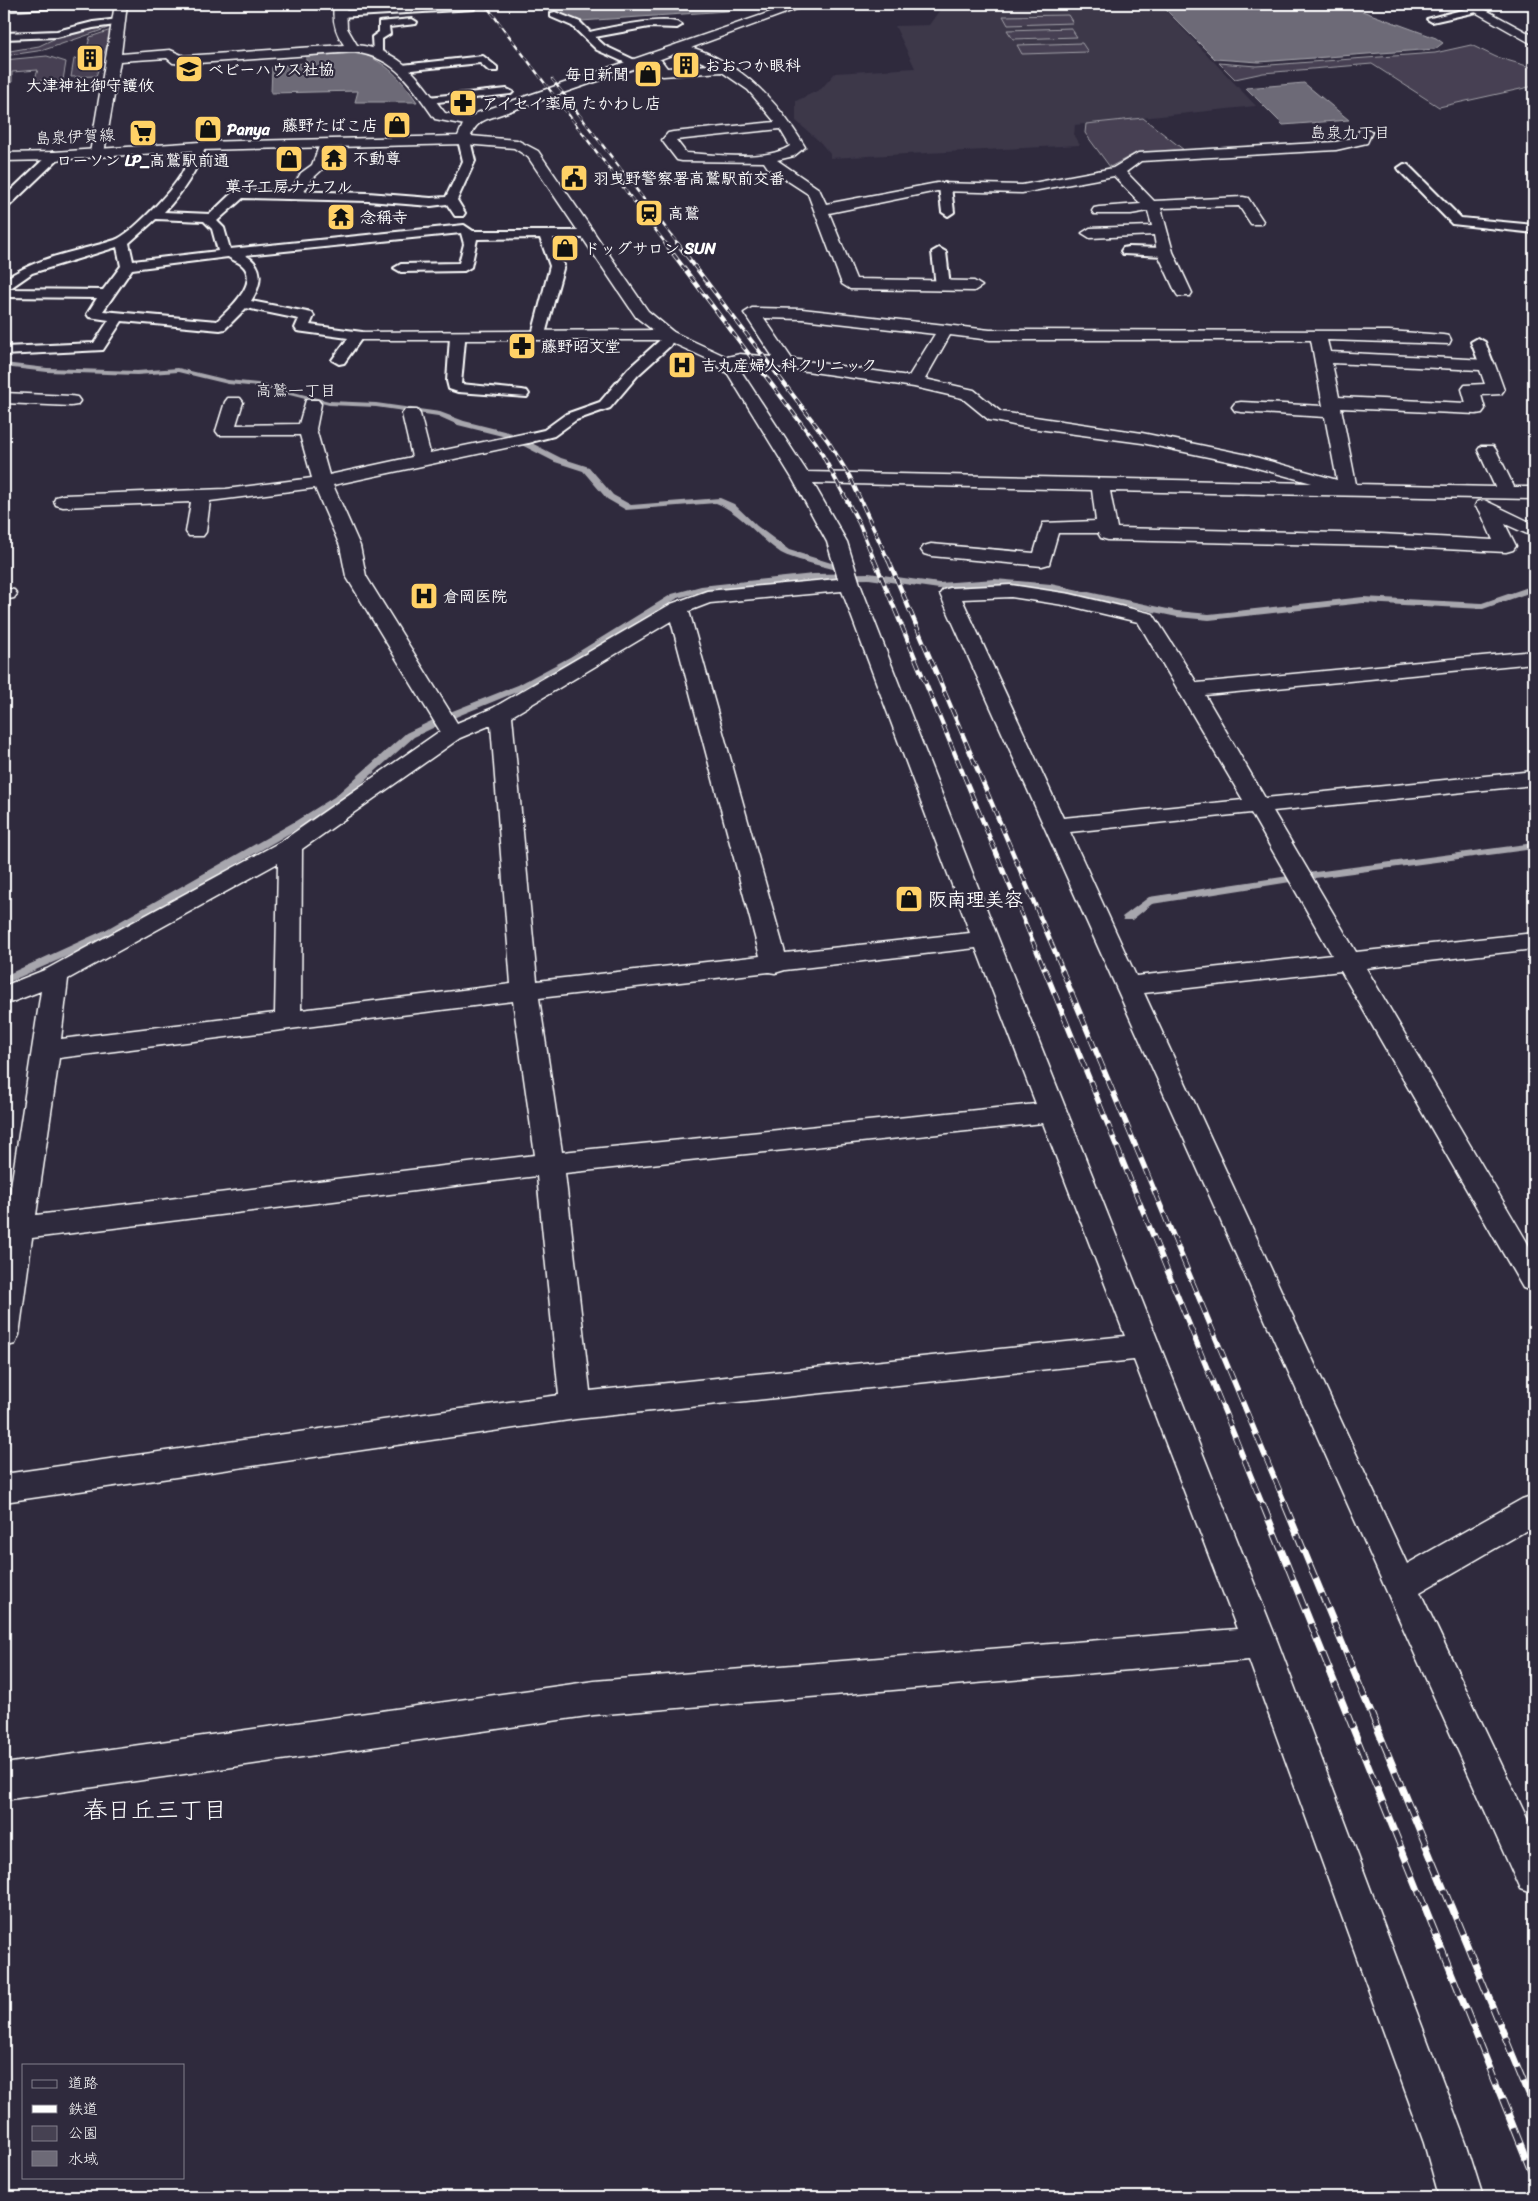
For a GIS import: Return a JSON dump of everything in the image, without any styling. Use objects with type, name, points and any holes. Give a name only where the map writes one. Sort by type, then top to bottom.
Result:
[{"type":"street","points":[[4,7],[57,4]]},
{"type":"street","points":[[97,153],[114,58],[121,4]]},
{"type":"street","points":[[114,58],[170,54],[177,60],[184,60],[353,48],[377,51],[396,60],[440,116],[470,122],[523,101],[648,60],[803,4]]},
{"type":"street","points":[[1472,7],[1534,41]]},
{"type":"street","points":[[339,9],[340,26],[344,38],[353,48]]},
{"type":"street","points":[[680,48],[738,74],[762,97],[782,125],[787,128],[798,147],[793,153],[768,158]]},
{"type":"street","points":[[648,60],[657,63],[663,72],[724,68]]},
{"type":"street","points":[[464,140],[465,129],[470,122]]},
{"type":"street","points":[[782,125],[739,145],[768,158],[773,166],[814,192],[820,210],[830,228],[852,297]]},
{"type":"street","points":[[820,210],[918,189],[945,186],[1022,189],[1117,171],[1138,156],[1336,146],[1362,140],[1365,132]]},
{"type":"street","name":"島泉伊賀線","points":[[4,157],[54,156],[200,146],[464,140],[498,141],[526,148],[533,154],[642,314],[669,335]]},
{"type":"street","points":[[295,195],[306,176],[318,167],[326,144]]},
{"type":"street","points":[[1117,171],[1155,210],[1165,252],[1184,293]]},
{"type":"street","points":[[1233,188],[1256,221]]},
{"type":"street","points":[[1099,211],[1131,210],[1150,205],[1243,201]]},
{"type":"street","points":[[1090,233],[1161,230]]},
{"type":"street","points":[[838,318],[852,297],[943,286],[974,286]]},
{"type":"street","points":[[786,362],[752,313],[778,313],[838,318],[990,335],[1389,336],[1442,340]]},
{"type":"street","points":[[914,382],[928,362],[945,330]]},
{"type":"street","points":[[357,335],[456,337],[669,335],[726,362],[735,371],[801,478],[838,542],[850,584],[986,939],[1260,1643],[1445,2143],[1461,2197]]},
{"type":"street","points":[[1318,336],[1348,490]]},
{"type":"street","points":[[1241,407],[1331,407],[1480,417],[1471,389],[1495,390],[1487,365],[1321,356]]},
{"type":"street","points":[[726,362],[740,359],[786,362],[914,382],[968,394],[995,416],[1024,422],[1142,438],[1248,460],[1312,477],[1348,490]]},
{"type":"street","points":[[4,398],[71,400]]},
{"type":"street","points":[[234,402],[225,430],[307,429]]},
{"type":"street","points":[[312,404],[307,429],[322,482],[350,546],[356,576],[452,733]]},
{"type":"street","points":[[411,414],[422,460]]},
{"type":"street","points":[[63,501],[201,497],[322,482],[527,438]]},
{"type":"street","points":[[1487,450],[1507,492]]},
{"type":"street","points":[[801,478],[1534,493]]},
{"type":"street","points":[[1100,485],[1108,534],[1381,540],[1506,546],[1488,508]]},
{"type":"street","points":[[1461,493],[1534,532]]},
{"type":"street","points":[[196,532],[201,497]]},
{"type":"street","points":[[932,550],[1042,560],[1050,528],[1107,527]]},
{"type":"street","points":[[4,996],[56,974],[290,846],[452,733],[501,713],[678,608],[707,597],[850,584]]},
{"type":"street","points":[[1534,1280],[1192,690],[1146,618],[1089,603],[994,590],[950,594],[1400,1586],[1534,1875]]},
{"type":"street","points":[[678,608],[775,964]]},
{"type":"street","points":[[1192,690],[1530,663]]},
{"type":"street","points":[[501,713],[525,991],[550,1164],[576,1406]]},
{"type":"street","points":[[1055,826],[1534,778]]},
{"type":"street","points":[[288,1020],[290,846]]},
{"type":"street","points":[[47,1050],[525,991],[986,939]]},
{"type":"street","points":[[1128,986],[1534,941]]},
{"type":"street","points":[[4,1335],[10,1229],[47,1050],[56,974]]},
{"type":"street","points":[[10,1229],[550,1164],[1053,1112]]},
{"type":"street","points":[[4,1488],[576,1406],[1145,1346]]},
{"type":"street","points":[[1400,1586],[1534,1509]]},
{"type":"street","points":[[4,1782],[594,1698],[1260,1643]]},
{"type":"lane","points":[[755,4],[803,4]]},
{"type":"lane","points":[[339,9],[470,7]]},
{"type":"lane","points":[[1432,19],[1472,7]]},
{"type":"lane","points":[[555,15],[576,24],[601,48],[635,64]]},
{"type":"lane","points":[[4,36],[57,34],[99,24],[119,22]]},
{"type":"lane","points":[[377,51],[377,37],[385,34],[383,24],[419,22]]},
{"type":"lane","points":[[588,35],[649,24],[677,25]]},
{"type":"lane","points":[[402,68],[483,59],[493,69]]},
{"type":"lane","points":[[428,100],[507,92]]},
{"type":"lane","points":[[451,200],[469,161],[464,140]]},
{"type":"lane","points":[[4,286],[27,270],[95,248],[122,242],[154,215],[176,193],[197,157],[200,146]]},
{"type":"lane","points":[[4,204],[54,156]]},
{"type":"lane","points":[[1404,168],[1464,227],[1534,229]]},
{"type":"lane","points":[[945,186],[948,212]]},
{"type":"lane","points":[[451,200],[431,202],[242,194],[236,196],[210,221],[218,228],[228,253],[247,262],[254,272],[253,286],[243,303],[220,326],[94,314],[128,266],[228,253],[467,232],[545,235],[588,234]]},
{"type":"lane","points":[[401,268],[464,267],[470,244],[467,232],[468,227],[451,200]]},
{"type":"lane","points":[[154,215],[212,218]]},
{"type":"lane","points":[[539,335],[557,265],[554,263],[545,235]]},
{"type":"lane","points":[[122,242],[128,266]]},
{"type":"lane","points":[[1128,251],[1165,252]]},
{"type":"lane","points":[[939,252],[943,286]]},
{"type":"lane","points":[[4,292],[107,294]]},
{"type":"lane","points":[[243,303],[307,316],[302,328],[357,335],[339,360]]},
{"type":"lane","points":[[4,351],[98,347],[118,317]]},
{"type":"lane","points":[[527,438],[549,433],[571,417],[586,414],[605,405],[633,372],[665,343],[669,335]]},
{"type":"lane","points":[[456,337],[458,341],[453,367],[454,386],[458,388],[522,394]]},
{"type":"lane","points":[[1478,342],[1487,365]]},
{"type":"shaded area","points":[[944,4],[1159,4],[1256,106],[1075,125],[1074,136],[1080,145],[830,158],[830,154],[820,142],[796,121],[796,101],[821,89],[835,73],[915,68],[895,26],[929,25]]},
{"type":"green space","points":[[1068,15],[1073,23],[1008,25],[1003,16]]},
{"type":"green space","points":[[111,27],[44,50],[4,56],[4,52],[39,46],[60,36]]},
{"type":"green space","points":[[1071,28],[1077,37],[1013,39],[1007,30]]},
{"type":"green space","points":[[112,31],[96,76],[71,77],[74,59],[85,56],[90,37]]},
{"type":"green space","points":[[1082,43],[1088,52],[1022,54],[1017,45]]},
{"type":"green space","points":[[1471,45],[1496,57],[1534,68],[1534,86],[1439,107],[1372,64],[1263,73],[1235,79],[1219,63],[1256,66],[1435,53]]},
{"type":"green space","points":[[47,56],[66,62],[63,80],[59,80],[58,87],[46,89],[46,80],[34,81],[38,70],[12,72],[12,82],[4,83],[4,60]]},
{"type":"green space","points":[[1143,118],[1184,150],[1134,154],[1110,167],[1085,133],[1086,124]]},
{"type":"water","points":[[552,4],[727,4],[738,8],[727,11],[581,21],[559,13]]},
{"type":"water","points":[[1160,4],[1343,4],[1436,38],[1443,43],[1435,49],[1259,62],[1215,59]]},
{"type":"water","points":[[360,53],[378,61],[393,73],[406,86],[417,102],[355,102],[358,91],[271,93],[272,67],[306,63],[306,56]]},
{"type":"water","points":[[1304,83],[1349,120],[1283,125],[1246,88]]},
{"type":"waterway","points":[[4,365],[47,370],[137,373],[178,370],[228,382],[258,385],[329,403],[376,405],[440,414],[461,423],[509,435],[558,460],[586,469],[610,497],[629,508],[717,500],[731,506],[754,528],[786,552],[849,570]]},
{"type":"waterway","points":[[4,980],[109,933],[298,824],[338,799],[410,735],[454,714],[521,687],[573,659],[675,596],[701,589],[813,577],[869,576],[939,586],[995,582],[1051,587],[1177,614],[1209,617],[1363,600],[1483,606],[1534,588]]},
{"type":"waterway","points":[[1128,917],[1149,901],[1315,875],[1534,846]]},
{"type":"railway","points":[[485,4],[666,244]]},
{"type":"railway","points":[[552,79],[678,244]]},
{"type":"railway","points":[[665,243],[816,443],[859,523],[874,560]]},
{"type":"railway","points":[[677,243],[828,441],[850,477],[888,560]]},
{"type":"railway","points":[[874,559],[1045,971]]},
{"type":"railway","points":[[888,559],[1063,971]]},
{"type":"railway","points":[[1045,970],[1263,1506]]},
{"type":"railway","points":[[1062,970],[1286,1506]]},
{"type":"railway","points":[[1263,1505],[1534,2178]]},
{"type":"railway","points":[[1285,1505],[1534,2107]]},
{"type":"place","name":"大津神社御守護攸","points":[[90,58]]},
{"type":"place","name":"おおつか眼科","points":[[686,65]]},
{"type":"place","name":"ベビーハウス社協","points":[[189,69]]},
{"type":"place","name":"毎日新聞","points":[[648,74]]},
{"type":"place","name":"アイセイ薬局 たかわし店","points":[[463,103]]},
{"type":"place","name":"藤野たばこ店","points":[[397,125]]},
{"type":"place","name":"Panya","points":[[208,129]]},
{"type":"place","name":"ローソン LP_高鷲駅前通","points":[[143,133]]},
{"type":"place","name":"不動尊","points":[[334,158]]},
{"type":"place","name":"菓子工房ナナフル","points":[[289,159]]},
{"type":"place","name":"羽曳野警察署高鷲駅前交番","points":[[574,178]]},
{"type":"place","name":"高鷲","points":[[649,213]]},
{"type":"place","name":"念稱寺","points":[[341,217]]},
{"type":"place","name":"ドッグサロン SUN","points":[[565,248]]},
{"type":"place","name":"藤野昭文堂","points":[[522,346]]},
{"type":"place","name":"吉丸産婦人科クリニック","points":[[682,365]]},
{"type":"place","name":"倉岡医院","points":[[424,596]]},
{"type":"place","name":"阪南理美容","points":[[909,899]]},
{"type":"district","name":"島泉九丁目","points":[[1350,132]]},
{"type":"district","name":"高鷲一丁目","points":[[296,390]]},
{"type":"district","name":"春日丘三丁目","points":[[155,1810]]}]
